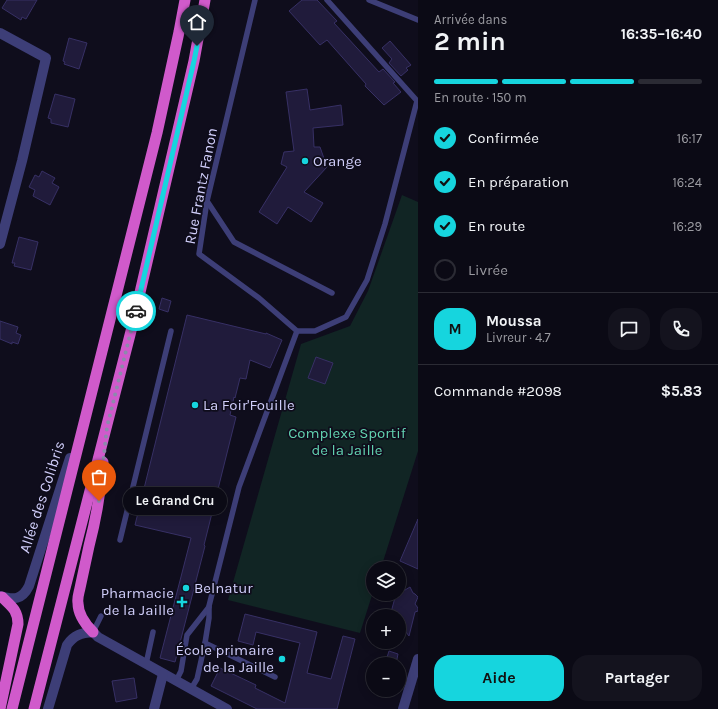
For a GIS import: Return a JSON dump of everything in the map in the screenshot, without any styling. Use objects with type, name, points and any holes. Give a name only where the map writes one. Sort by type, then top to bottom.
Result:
[{"type":"highway","points":[[12,709],[39,608],[157,133],[178,40],[185,0]]},
{"type":"highway","points":[[34,709],[133,323],[194,61],[205,0]]},
{"type":"highway","points":[[93,632],[85,625],[78,609],[78,603],[99,501],[107,427]]},
{"type":"highway","points":[[0,709],[18,624],[15,610],[1,597]]},
{"type":"street","points":[[0,33],[46,58],[22,162],[0,244]]},
{"type":"street","name":"Allée des Colibris","points":[[1,597],[17,598],[24,594],[29,586],[94,383]]},
{"type":"street","points":[[48,709],[67,645],[77,635],[93,632],[98,637],[227,709]]},
{"type":"street","points":[[403,709],[418,660]]},
{"type":"street","points":[[154,709],[163,674]]},
{"type":"lane","name":"Rue Frantz Fanon","points":[[254,0],[207,201],[199,254],[259,298],[297,331]]},
{"type":"lane","points":[[191,690],[197,680],[205,643],[209,618],[209,606],[239,487],[297,331],[315,331],[346,317],[367,280],[385,224],[418,102],[327,0]]},
{"type":"lane","points":[[369,0],[418,20]]},
{"type":"lane","points":[[207,201],[234,242],[332,293]]},
{"type":"lane","points":[[120,540],[171,331]]},
{"type":"lane","points":[[176,681],[181,671],[187,635],[209,606]]},
{"type":"lane","points":[[93,632],[101,616]]},
{"type":"lane","points":[[146,664],[153,632]]},
{"type":"lane","points":[[205,643],[275,677]]},
{"type":"green space","name":"Complexe Sportif de la Jaille","points":[[402,195],[418,202],[418,451],[383,561],[366,561],[366,601],[370,601],[368,609],[366,609],[366,614],[360,633],[228,600],[301,344],[350,326],[368,291]]},
{"type":"building","points":[[7,0],[37,0],[26,19],[22,17],[21,20],[2,8]]},
{"type":"building","points":[[302,0],[317,0],[337,21],[334,23],[379,72],[383,69],[395,82],[393,83],[401,92],[384,105],[365,86],[366,84],[327,40],[320,45],[289,11]]},
{"type":"building","points":[[69,38],[87,43],[79,69],[64,64],[65,62],[63,61]]},
{"type":"building","points":[[390,41],[411,65],[406,68],[408,70],[401,76],[389,63],[392,59],[382,48]]},
{"type":"building","points":[[307,89],[310,110],[341,105],[343,125],[313,128],[314,147],[320,147],[327,167],[304,192],[323,203],[311,222],[288,207],[277,224],[259,212],[287,167],[281,164],[284,152],[294,151],[286,92]]},
{"type":"building","points":[[55,94],[75,99],[68,127],[51,123],[51,119],[48,118]]},
{"type":"building","points":[[42,171],[55,178],[52,183],[59,187],[50,205],[33,196],[35,190],[29,187],[35,175],[39,177]]},
{"type":"building","points":[[19,237],[38,242],[31,270],[14,266],[15,263],[12,263]]},
{"type":"building","points":[[162,298],[171,301],[168,312],[159,309]]},
{"type":"building","points":[[187,315],[266,333],[282,340],[270,368],[250,360],[246,379],[240,378],[230,415],[236,417],[175,662],[160,658],[191,538],[135,525]]},
{"type":"building","points":[[0,321],[18,327],[16,333],[21,335],[18,344],[12,342],[12,344],[0,339]]},
{"type":"building","points":[[316,357],[333,363],[325,384],[308,378]]},
{"type":"building","points":[[418,519],[418,569],[406,564],[406,561],[400,561]]},
{"type":"building","points":[[410,587],[413,593],[418,597],[415,604],[418,611],[415,612],[409,636],[406,632],[406,609],[392,609],[394,601],[406,601],[406,589]]},
{"type":"building","points":[[245,614],[317,632],[307,673],[331,679],[343,636],[355,639],[337,709],[257,709],[211,686],[220,668],[256,685],[255,688],[285,703],[300,643],[256,632],[253,645],[238,641]]},
{"type":"building","points":[[389,651],[398,654],[397,657],[387,657]]},
{"type":"building","points":[[134,678],[137,698],[116,702],[112,681]]},
{"type":"way so far","points":[[99,501],[107,427],[136,311]]},
{"type":"place","name":"Orange","points":[[305,161]]},
{"type":"place","name":"La Foir'Fouille","points":[[195,405]]},
{"type":"place","name":"Le Grand Cru","points":[[99,501]]},
{"type":"place","name":"Belnatur","points":[[186,588]]},
{"type":"place","name":"Pharmacie de la Jaille","points":[[182,602]]},
{"type":"place","name":"École primaire de la Jaille","points":[[282,659]]},
{"type":"route","points":[[136,311],[197,46]]}]
